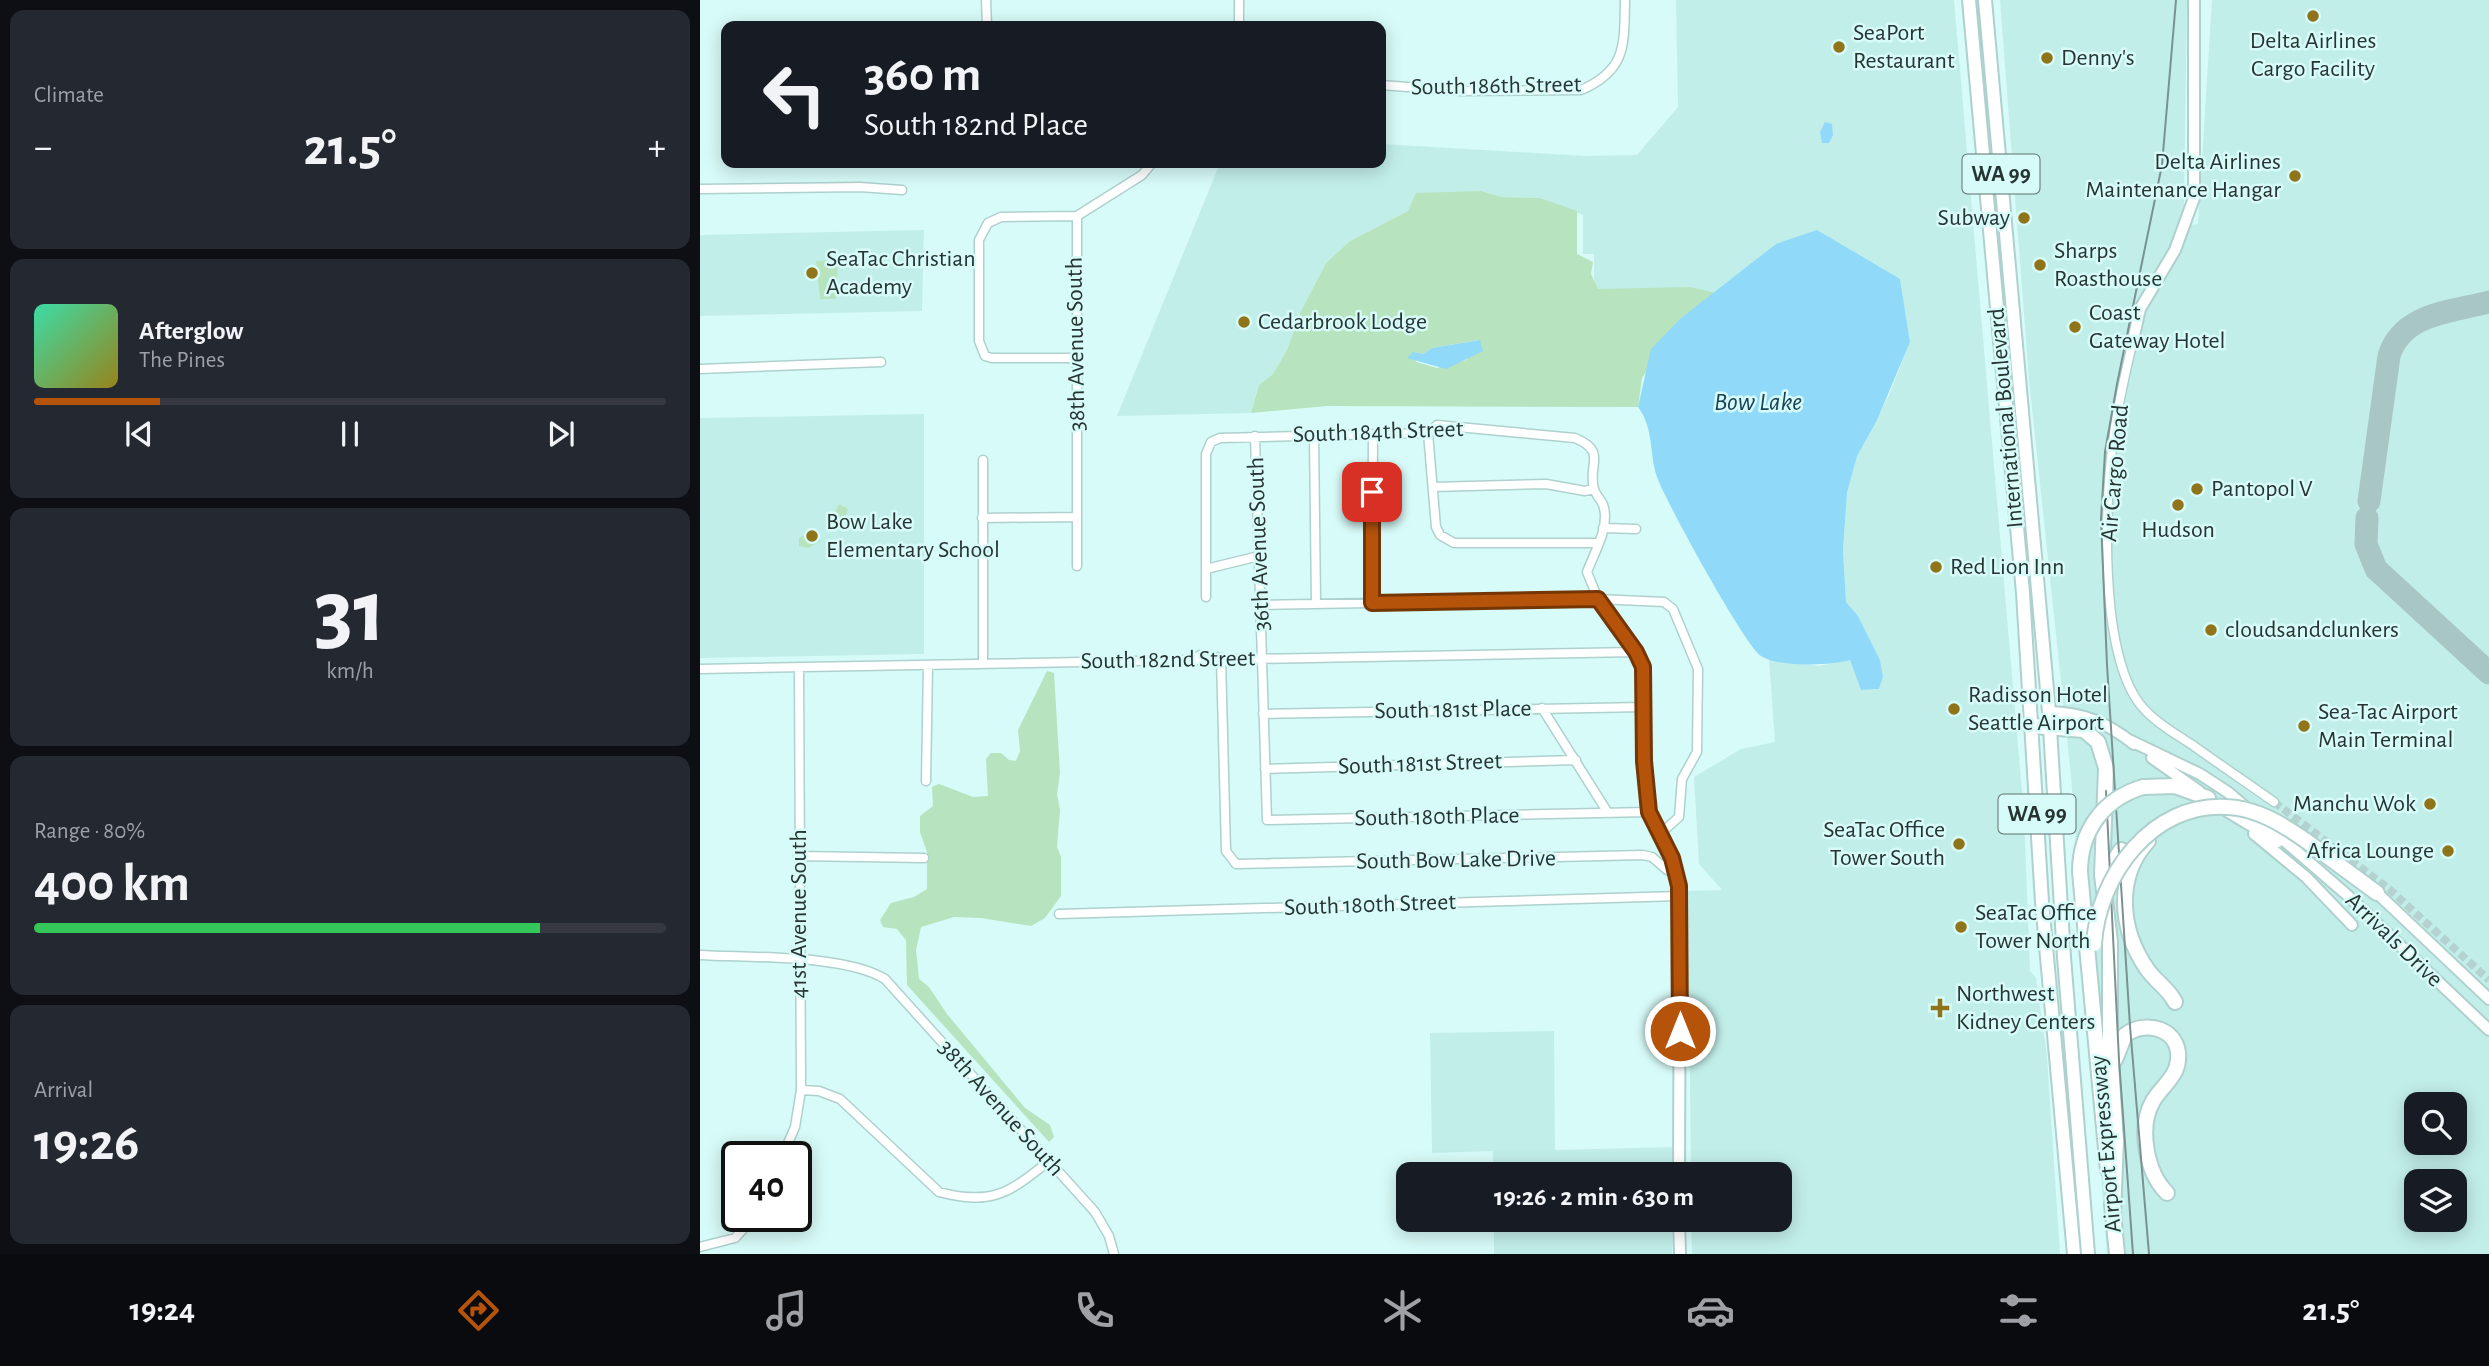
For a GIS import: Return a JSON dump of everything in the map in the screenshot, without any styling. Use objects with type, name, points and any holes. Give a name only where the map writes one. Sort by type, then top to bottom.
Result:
[{"type":"highway","points":[[2031,719],[2049,719],[2084,730],[2094,738],[2101,749],[2107,775],[2103,883],[2110,942],[2116,1141],[2113,1213]]},
{"type":"highway","points":[[2096,1034],[2080,872],[2082,847],[2099,814],[2118,797],[2143,787],[2175,786],[2208,798]]},
{"type":"highway","points":[[2096,1034],[2094,944],[2100,909],[2118,867],[2141,839],[2176,817],[2205,808],[2235,807],[2266,817],[2305,840],[2377,893]]},
{"type":"highway","points":[[2175,1002],[2149,972],[2134,947],[2126,923],[2124,900],[2127,879],[2139,852],[2176,817]]},
{"type":"highway","points":[[2103,883],[2121,850]]},
{"type":"highway","points":[[2112,1077],[2122,1040],[2135,1029],[2157,1028],[2168,1034],[2176,1045],[2179,1058],[2175,1071],[2151,1104],[2147,1123],[2151,1169],[2166,1193]]},
{"type":"highway","name":"Airport Expressway","points":[[2096,1034],[2116,1254]]},
{"type":"main road","name":"International Boulevard","points":[[1969,0],[2023,593],[2042,902],[2074,1254]]},
{"type":"main road","name":"International Boulevard","points":[[1985,0],[2049,719],[2088,1254]]},
{"type":"main road","name":"Air Cargo Road","points":[[2133,340],[2140,309],[2175,250],[2194,198],[2194,0]]},
{"type":"main road","name":"Arrivals Drive","points":[[2049,719],[2088,716],[2129,740],[2214,782],[2352,899],[2489,1030]]},
{"type":"main road","name":"Arrivals Drive","points":[[2129,740],[2241,821],[2296,853]]},
{"type":"main road","points":[[2241,821],[2306,877],[2352,925]]},
{"type":"main road","points":[[2377,893],[2489,999]]},
{"type":"main road","points":[[1679,1162],[1680,896]]},
{"type":"main road","points":[[2069,1198],[2076,1194],[2081,1161]]},
{"type":"main road","points":[[2069,1198],[2077,1201],[2084,1216]]},
{"type":"main road","points":[[1679,1232],[1680,1254]]},
{"type":"street","points":[[986,0],[987,21]]},
{"type":"street","points":[[1239,0],[1239,21]]},
{"type":"street","name":"South 186th Street","points":[[1386,85],[1461,91],[1581,90],[1608,75],[1617,65],[1621,52],[1625,0]]},
{"type":"street","points":[[1078,358],[999,359],[985,355],[979,341],[979,240],[988,223],[1000,218],[1077,216],[1142,175],[1148,168]]},
{"type":"street","points":[[700,190],[860,187],[901,190]]},
{"type":"street","name":"38th Avenue South","points":[[1077,216],[1077,565]]},
{"type":"street","name":"Air Cargo Road","points":[[2133,340],[2113,435],[2110,479],[2110,574],[2115,641],[2120,662],[2129,688],[2153,717],[2274,802]]},
{"type":"street","points":[[700,369],[881,362]]},
{"type":"street","name":"South 184th Street","points":[[1206,569],[1206,454],[1211,442],[1220,438],[1428,433],[1437,425],[1575,438],[1586,443],[1594,456],[1593,489]]},
{"type":"street","points":[[1428,433],[1436,527],[1440,535],[1454,543],[1598,543]]},
{"type":"street","name":"36th Avenue South","points":[[1255,436],[1266,820]]},
{"type":"street","points":[[1314,436],[1316,604]]},
{"type":"street","points":[[1372,603],[1373,436]]},
{"type":"street","points":[[983,460],[983,663]]},
{"type":"street","points":[[1433,486],[1546,484],[1585,491],[1593,489],[1604,506],[1604,528],[1587,572],[1598,599],[1636,652],[1643,667],[1649,812],[1676,869],[1680,896]]},
{"type":"street","points":[[982,517],[1077,517]]},
{"type":"street","points":[[1604,528],[1636,529]]},
{"type":"street","points":[[1206,597],[1206,569],[1259,556]]},
{"type":"street","points":[[1260,605],[1598,599],[1664,602],[1673,609],[1698,669],[1698,724],[1697,752],[1682,779],[1679,817],[1661,833]]},
{"type":"street","name":"South 182nd Street","points":[[700,669],[1194,659],[1199,655],[1262,659],[1636,652]]},
{"type":"street","name":"South Bow Lake Drive","points":[[1221,658],[1226,851],[1231,861],[1244,864],[1643,855],[1652,857],[1667,870],[1676,869]]},
{"type":"street","points":[[926,781],[928,665]]},
{"type":"street","name":"41st Avenue South","points":[[789,1141],[795,1127],[801,1090],[799,667]]},
{"type":"street","name":"South 181st Place","points":[[1264,714],[1643,707]]},
{"type":"street","points":[[1542,708],[1608,813]]},
{"type":"street","name":"South 181st Street","points":[[1265,769],[1576,760]]},
{"type":"street","name":"South 180th Place","points":[[1266,820],[1649,812]]},
{"type":"street","points":[[798,856],[924,858]]},
{"type":"street","name":"South 180th Street","points":[[1059,914],[1680,896]]},
{"type":"street","points":[[700,955],[800,960]]},
{"type":"street","name":"38th Avenue South","points":[[800,960],[874,973],[885,979],[1095,1212],[1109,1236],[1114,1254]]},
{"type":"street","points":[[801,1090],[819,1091],[840,1099],[939,1192],[954,1196],[995,1196],[1012,1191],[1049,1161]]},
{"type":"street","points":[[700,1247],[735,1238],[740,1232]]},
{"type":"shaded area","points":[[1676,0],[1954,0],[2024,815],[2030,971],[2036,978],[2047,1056],[2060,1254],[1692,1254],[1691,1232],[1792,1232],[1792,1162],[1691,1162],[1688,891],[1722,890],[1699,864],[1694,777],[1741,749],[1775,742],[1769,659],[1819,666],[1850,660],[1861,690],[1879,689],[1883,677],[1880,660],[1858,616],[1846,603],[1843,550],[1847,493],[1857,456],[1889,395],[1910,342],[1900,279],[1776,244],[1716,293],[1594,294],[1594,254],[1583,254],[1583,215],[1540,198],[1502,197],[1481,191],[1408,211],[1350,241],[1326,263],[1300,313],[1287,350],[1273,374],[1259,385],[1251,413],[1117,416],[1218,168],[1386,168],[1386,144],[1586,156],[1637,155],[1678,107]]},
{"type":"shaded area","points":[[2000,0],[2187,0],[2184,207],[2177,226],[2198,224],[2212,0],[2489,0],[2489,1254],[2107,1254],[2071,776],[2029,380]]},
{"type":"shaded area","points":[[1481,191],[1502,197],[1540,198],[1577,211],[1577,254],[1593,262],[1591,274],[1598,289],[1690,287],[1716,293],[1681,318],[1642,378],[1638,407],[1327,406],[1251,413],[1259,385],[1273,374],[1287,350],[1300,313],[1326,263],[1350,241],[1408,211],[1416,193]],"holes":[[[1479,340],[1466,360],[1437,368],[1416,362],[1413,352],[1423,354],[1432,348]]]},
{"type":"shaded area","name":"SeaTac Christian Academy","points":[[924,230],[922,311],[700,316],[700,235]]},
{"type":"shaded area","points":[[838,260],[836,299],[820,299],[816,261]]},
{"type":"shaded area","name":"Bow Lake Elementary School","points":[[924,414],[924,654],[700,658],[700,418]]},
{"type":"shaded area","points":[[839,504],[848,509],[843,524],[838,523],[835,513]]},
{"type":"shaded area","points":[[815,535],[821,541],[808,548],[799,546],[799,538]]},
{"type":"shaded area","points":[[1047,671],[1054,673],[1060,773],[1057,794],[1060,810],[1057,847],[1061,857],[1061,896],[1045,918],[1031,926],[981,918],[954,917],[921,927],[916,950],[919,979],[929,987],[947,1014],[1025,1108],[1050,1125],[1054,1137],[1049,1142],[907,985],[906,940],[897,929],[883,927],[880,920],[891,903],[914,897],[927,889],[927,852],[920,832],[920,816],[933,806],[932,787],[939,784],[973,797],[988,796],[986,759],[991,753],[1001,753],[1009,760],[1016,761],[1020,751],[1018,730]]},
{"type":"shaded area","points":[[1554,1031],[1555,1150],[1672,1147],[1672,1162],[1493,1162],[1493,1151],[1432,1153],[1430,1033]]},
{"type":"shaded area","points":[[1494,1232],[1672,1232],[1672,1254],[1494,1254]]},
{"type":"water","points":[[1825,122],[1832,124],[1833,135],[1829,143],[1822,143],[1820,132]]},
{"type":"water","name":"Bow Lake","points":[[1817,230],[1900,279],[1910,342],[1877,420],[1857,456],[1847,493],[1843,550],[1846,602],[1858,616],[1880,660],[1883,677],[1879,689],[1861,690],[1850,660],[1791,664],[1769,660],[1752,646],[1706,571],[1663,491],[1657,477],[1647,423],[1638,407],[1651,349],[1681,318],[1776,244]]},
{"type":"water","points":[[1480,340],[1483,351],[1446,369],[1407,358],[1413,352],[1423,354],[1432,348]]},
{"type":"taxiway","points":[[2369,501],[2389,356],[2395,342],[2416,323],[2430,317],[2489,302]]},
{"type":"taxiway","points":[[2367,518],[2366,544],[2376,569],[2489,673]]},
{"type":"tunnel","points":[[2274,802],[2389,889],[2489,980]]},
{"type":"tram line","points":[[2149,1254],[2130,1026],[2107,665],[2101,519],[2105,452],[2162,165],[2176,0]]},
{"type":"tram line","points":[[2106,791],[2119,1060],[2133,1254]]},
{"type":"place","name":"Delta Airlines Cargo Facility","points":[[2313,16]]},
{"type":"place","name":"SeaPort Restaurant","points":[[1839,47]]},
{"type":"place","name":"Denny's","points":[[2047,58]]},
{"type":"place","name":"Delta Airlines Maintenance Hangar","points":[[2295,176]]},
{"type":"place","name":"Subway","points":[[2024,218]]},
{"type":"place","name":"Sharps Roasthouse","points":[[2040,265]]},
{"type":"place","name":"SeaTac Christian Academy","points":[[812,273]]},
{"type":"place","name":"Cedarbrook Lodge","points":[[1244,322]]},
{"type":"place","name":"Coast Gateway Hotel","points":[[2075,327]]},
{"type":"place","name":"Pantopol V","points":[[2197,489]]},
{"type":"place","name":"Hudson","points":[[2178,505]]},
{"type":"place","name":"Bow Lake Elementary School","points":[[812,536]]},
{"type":"place","name":"Red Lion Inn","points":[[1936,567]]},
{"type":"place","name":"cloudsandclunkers","points":[[2211,630]]},
{"type":"place","name":"Radisson Hotel Seattle Airport","points":[[1954,709]]},
{"type":"place","name":"Sea-Tac Airport Main Terminal","points":[[2304,726]]},
{"type":"place","name":"Manchu Wok","points":[[2430,804]]},
{"type":"place","name":"SeaTac Office Tower South","points":[[1959,844]]},
{"type":"place","name":"Africa Lounge","points":[[2448,851]]},
{"type":"place","name":"SeaTac Office Tower North","points":[[1961,927]]},
{"type":"place","name":"Northwest Kidney Centers","points":[[1940,1008]]},
{"type":"route","points":[[1372,492],[1372,603],[1598,599],[1636,652],[1643,667],[1644,761],[1649,812],[1672,858],[1679,886],[1680,1031]]}]
